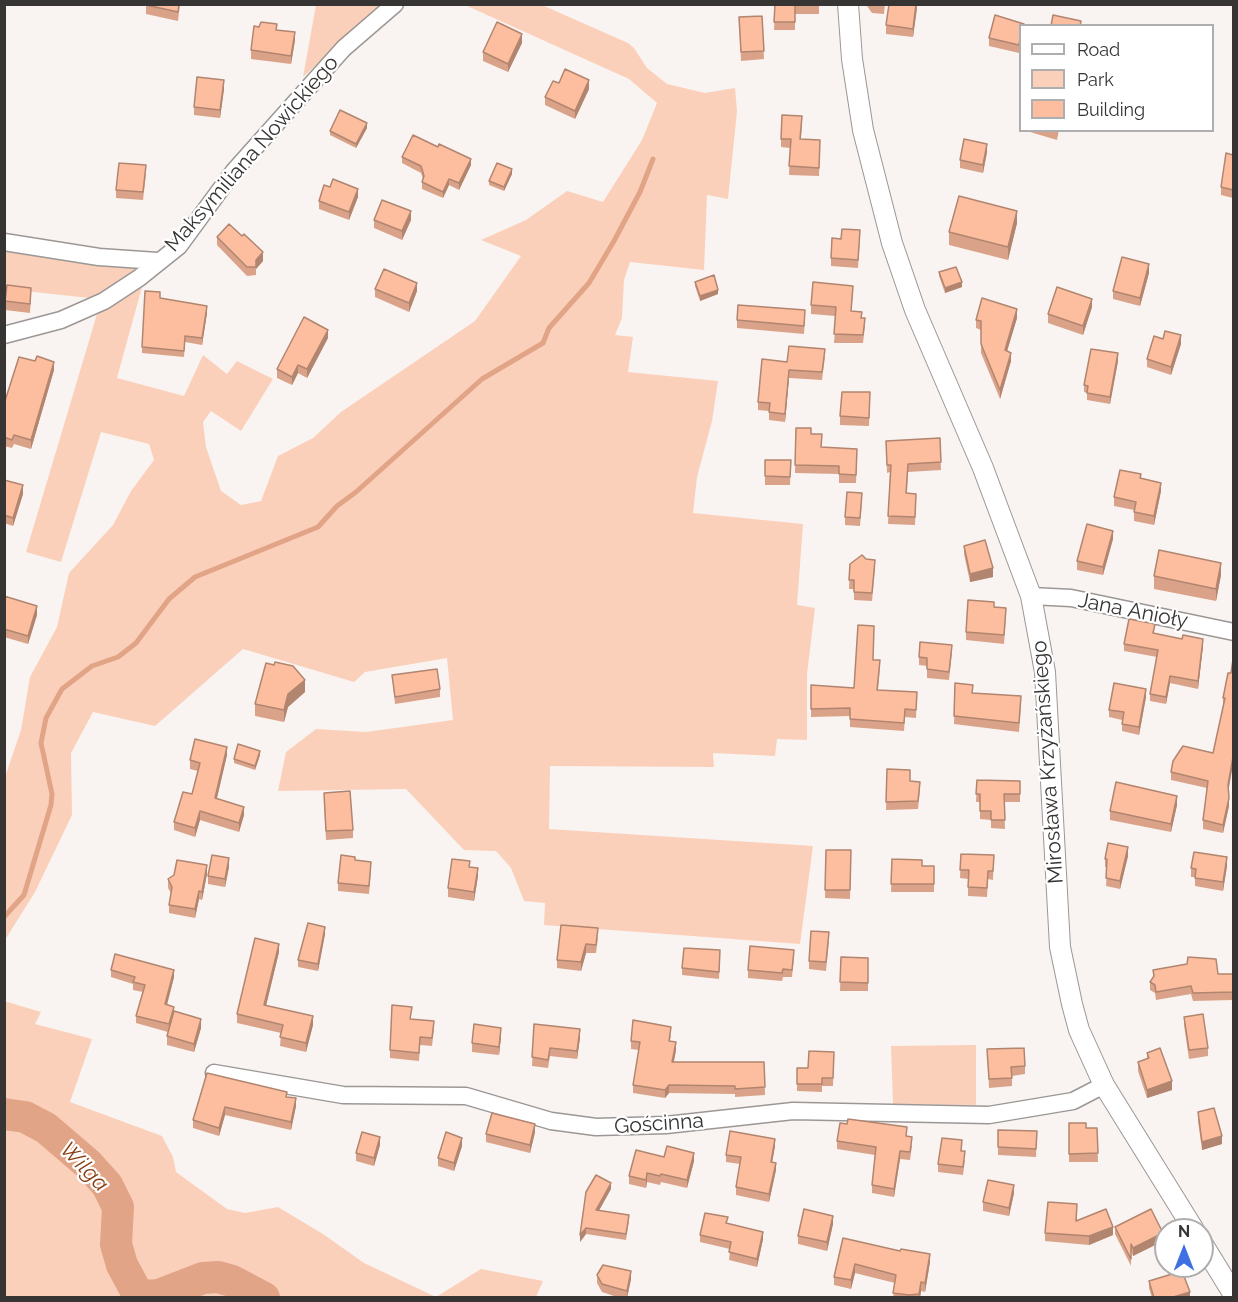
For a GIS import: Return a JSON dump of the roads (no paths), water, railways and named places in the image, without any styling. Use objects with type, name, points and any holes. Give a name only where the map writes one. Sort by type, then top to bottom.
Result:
[{"type":"street","name":"Maksymiliana Nowickiego","points":[[4,336],[62,320],[105,301],[139,278],[178,246],[234,171],[344,48],[395,4]]},
{"type":"street","name":"Mirosława Krzyżańskiego","points":[[848,4],[852,59],[863,130],[892,243],[915,310],[983,468],[1031,596],[1043,660],[1049,711],[1063,963],[1079,1030],[1104,1085],[1187,1218]]},
{"type":"street","points":[[4,242],[99,257],[157,261]]},
{"type":"street","name":"Jana Anioły","points":[[1031,596],[1071,598],[1233,632]]},
{"type":"street","name":"Gościnna","points":[[214,1073],[343,1095],[466,1096],[550,1121],[596,1128],[666,1125],[793,1111],[989,1115],[1073,1101],[1104,1085]]},
{"type":"street","points":[[1214,1263],[1233,1295]]},
{"type":"waterway","points":[[4,917],[24,895],[51,805],[52,794],[41,743],[46,718],[62,689],[92,666],[118,657],[136,643],[169,599],[195,577],[318,527],[337,506],[356,492],[482,379],[543,343],[549,328],[589,283],[640,192],[653,159]]},
{"type":"waterway","name":"Wilga","points":[[4,1114],[25,1117],[46,1128],[88,1164],[107,1185],[118,1207],[116,1244],[122,1265],[136,1291],[142,1296],[159,1295],[203,1278],[218,1277],[232,1281],[264,1298]]}]
